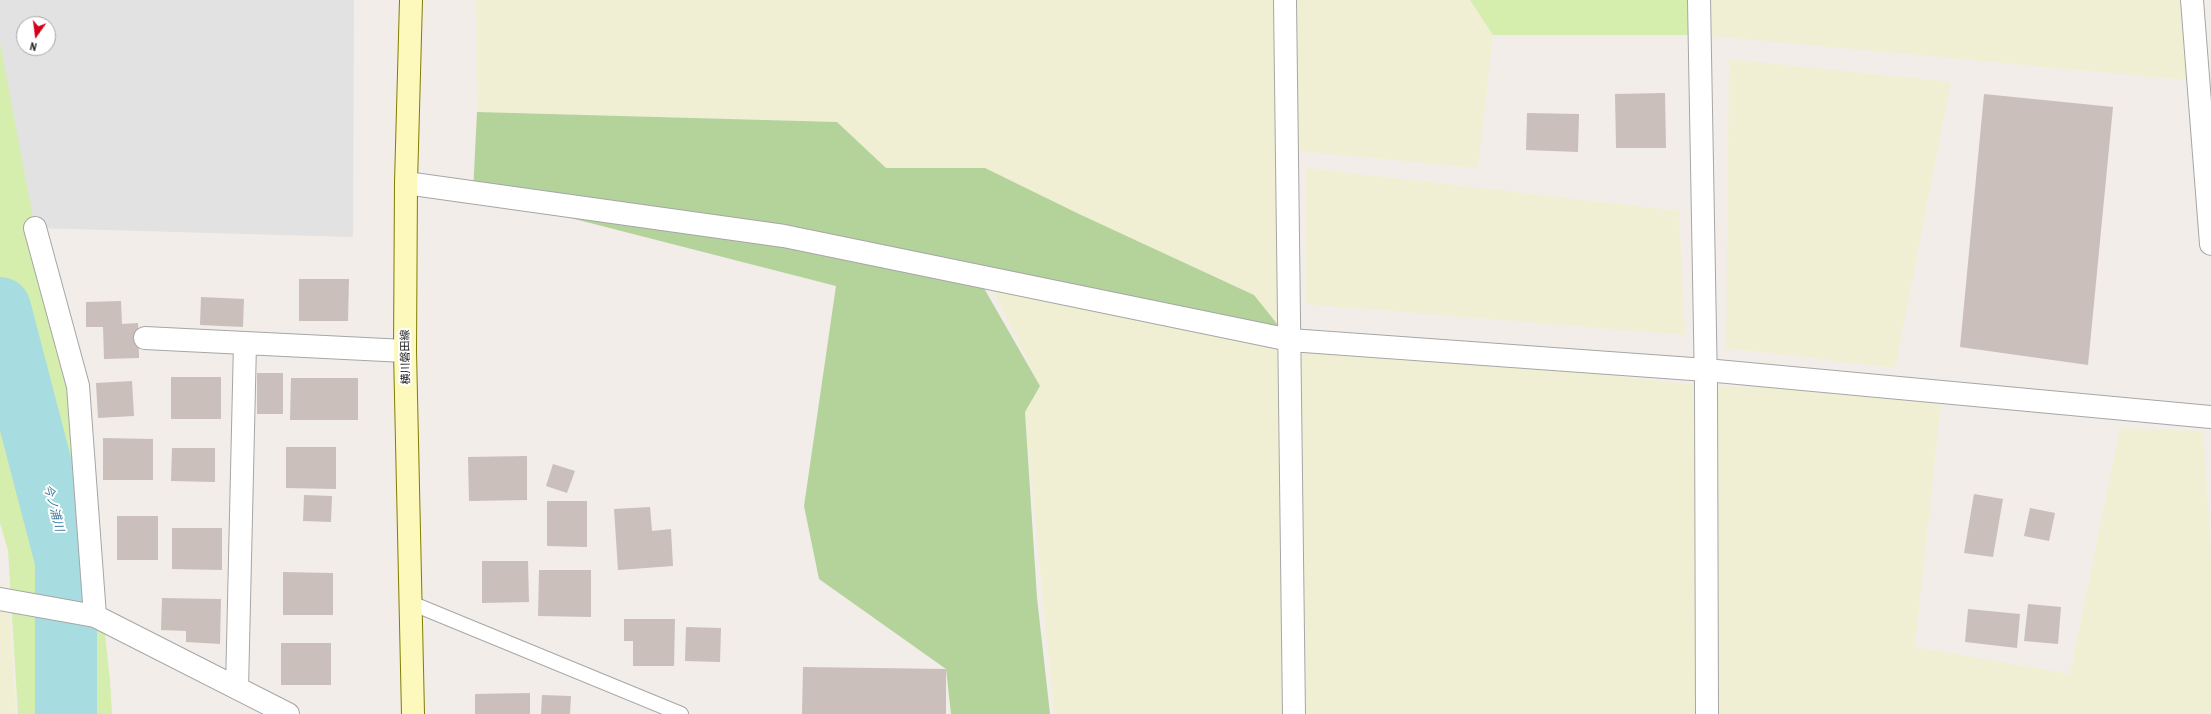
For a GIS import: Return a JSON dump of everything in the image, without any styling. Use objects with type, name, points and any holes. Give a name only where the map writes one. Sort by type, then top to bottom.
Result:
[{"type":"main road","name":"横川磐田線","points":[[411,0],[406,183],[405,351],[413,714]]},
{"type":"street","points":[[1285,0],[1294,714]]},
{"type":"street","points":[[1699,0],[1706,370],[1707,714]]},
{"type":"street","points":[[2192,0],[2211,244]]},
{"type":"street","points":[[406,183],[784,236],[1290,340],[1706,370],[2211,417]]},
{"type":"street","points":[[35,228],[78,386],[95,616]]},
{"type":"street","points":[[145,338],[405,351]]},
{"type":"street","points":[[237,688],[245,343]]},
{"type":"street","points":[[4,599],[95,616],[288,714]]},
{"type":"lane","points":[[411,603],[681,714]]},
{"type":"shaded area","points":[[0,0],[354,0],[353,237],[35,228],[0,43]]},
{"type":"shaded area","points":[[476,0],[1470,0],[1493,35],[1478,168],[1287,150],[1290,340],[1706,386],[1942,392],[1915,647],[2070,674],[2120,428],[2203,431],[2211,555],[2211,714],[1054,714],[1025,412],[1040,386],[987,278],[985,168],[886,168],[837,122],[477,112]]},
{"type":"shaded area","points":[[1699,0],[2192,0],[2198,81],[1699,35]]},
{"type":"shaded area","points":[[1729,59],[1951,82],[1895,368],[1726,348]]},
{"type":"shaded area","points":[[1306,168],[1679,211],[1685,335],[1306,304]]},
{"type":"shaded area","points":[[0,599],[9,599],[16,714],[0,714]]},
{"type":"green space","points":[[1470,0],[1694,0],[1699,35],[1493,35]]},
{"type":"green space","points":[[0,39],[79,398],[110,680],[112,714],[18,714],[8,550],[0,523]]},
{"type":"green space","points":[[477,112],[837,122],[886,168],[985,168],[1079,214],[1254,295],[1290,340],[977,276],[1040,386],[1025,412],[1037,598],[1050,714],[951,714],[946,669],[819,579],[804,506],[836,286],[473,193]]},
{"type":"building","points":[[1665,93],[1666,148],[1616,148],[1615,94]]},
{"type":"building","points":[[1984,94],[2113,107],[2088,365],[1960,347]]},
{"type":"building","points":[[1527,113],[1579,114],[1578,152],[1526,150]]},
{"type":"building","points":[[299,279],[349,279],[348,321],[299,321]]},
{"type":"building","points":[[201,297],[244,299],[243,327],[200,325]]},
{"type":"building","points":[[121,301],[122,324],[138,323],[139,358],[104,359],[103,327],[86,327],[86,302]]},
{"type":"building","points":[[257,373],[283,373],[283,414],[257,414]]},
{"type":"building","points":[[171,377],[221,377],[221,419],[171,419]]},
{"type":"building","points":[[291,378],[358,378],[358,420],[290,420]]},
{"type":"building","points":[[132,381],[134,416],[98,418],[96,383]]},
{"type":"building","points":[[103,438],[153,439],[153,480],[103,480]]},
{"type":"building","points":[[286,447],[336,447],[336,489],[286,488]]},
{"type":"building","points":[[172,448],[215,448],[215,482],[171,481]]},
{"type":"building","points":[[527,456],[527,500],[469,501],[468,457]]},
{"type":"building","points":[[553,464],[575,471],[567,493],[546,486]]},
{"type":"building","points":[[1974,494],[2003,499],[1993,557],[1964,553]]},
{"type":"building","points":[[304,495],[332,496],[331,522],[303,521]]},
{"type":"building","points":[[547,501],[587,501],[587,547],[547,546]]},
{"type":"building","points":[[650,507],[652,531],[671,529],[673,566],[618,570],[614,509]]},
{"type":"building","points":[[2030,508],[2055,513],[2049,541],[2024,536]]},
{"type":"building","points":[[117,516],[158,516],[158,560],[117,560]]},
{"type":"building","points":[[172,528],[222,528],[222,570],[172,569]]},
{"type":"building","points":[[482,561],[528,561],[529,602],[482,603]]},
{"type":"building","points":[[539,570],[591,570],[591,617],[538,616]]},
{"type":"building","points":[[283,572],[333,573],[333,615],[283,615]]},
{"type":"building","points":[[162,598],[221,599],[220,644],[186,642],[186,631],[161,630]]},
{"type":"building","points":[[2028,604],[2061,607],[2058,644],[2024,641]]},
{"type":"building","points":[[1968,609],[2020,614],[2017,648],[1965,642]]},
{"type":"building","points":[[624,619],[675,619],[674,666],[633,666],[633,641],[624,641]]},
{"type":"building","points":[[686,627],[721,628],[720,662],[685,661]]},
{"type":"building","points":[[281,643],[331,643],[331,685],[281,685]]},
{"type":"building","points":[[803,667],[946,669],[946,714],[802,714]]},
{"type":"building","points":[[530,693],[530,714],[475,714],[475,694]]},
{"type":"building","points":[[542,695],[571,696],[570,714],[541,714]]},
{"type":"waterway","name":"今ノ浦川","points":[[0,308],[66,561],[66,714]]}]
